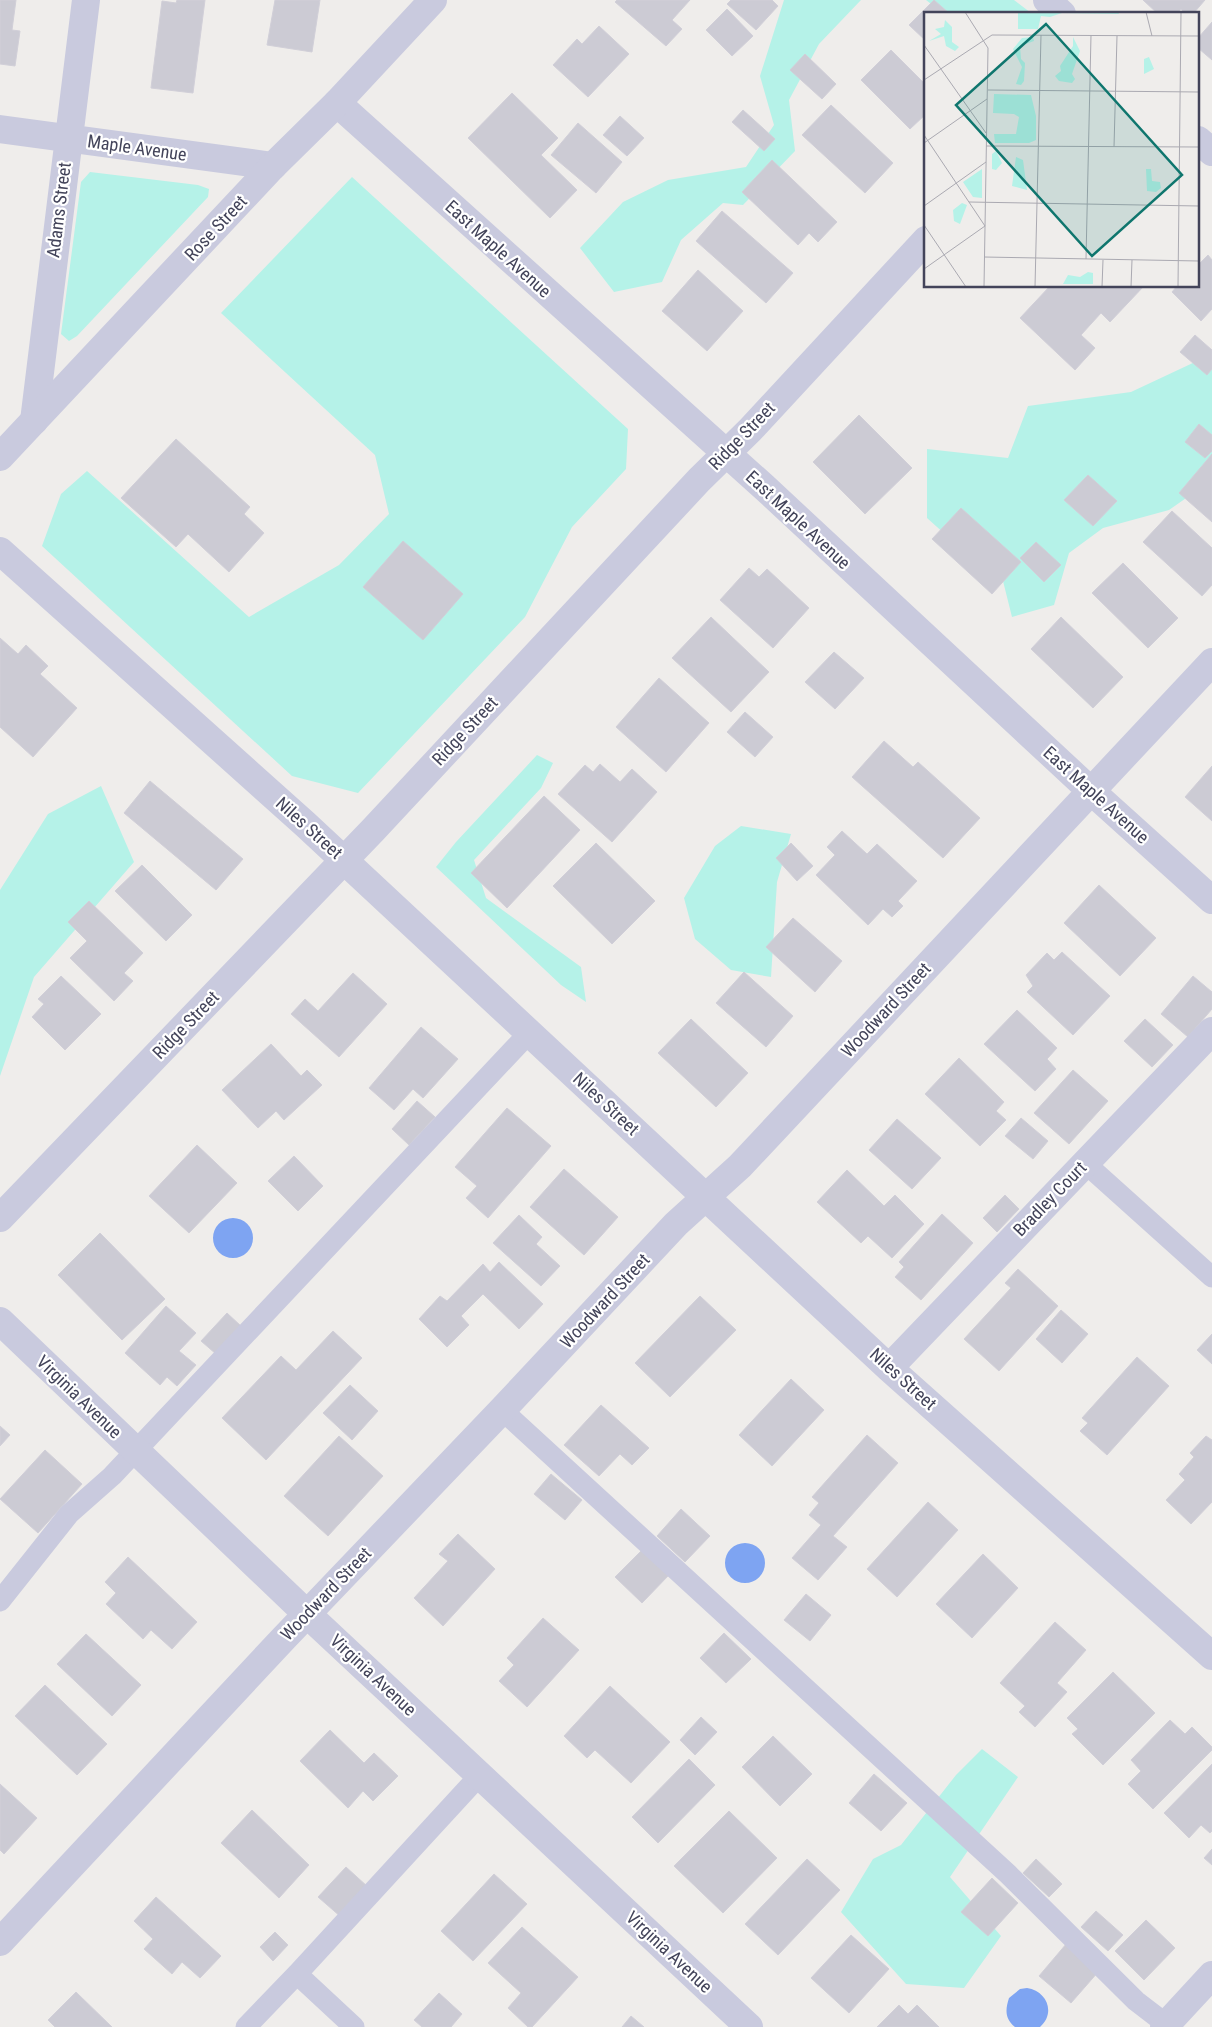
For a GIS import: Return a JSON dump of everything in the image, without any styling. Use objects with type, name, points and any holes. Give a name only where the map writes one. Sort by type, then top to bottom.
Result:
[{"type":"street","name":"Adams Street","points":[[34,420],[86,0]]},
{"type":"street","name":"Rose Street","points":[[0,457],[273,166],[338,102],[433,0]]},
{"type":"street","points":[[1047,0],[1060,12]]},
{"type":"street","name":"East Maple Avenue","points":[[338,102],[726,454],[1090,791],[1212,900]]},
{"type":"street","name":"Maple Avenue","points":[[0,128],[273,166]]},
{"type":"street","points":[[1200,142],[1212,152]]},
{"type":"street","name":"Ridge Street","points":[[0,1218],[344,860],[924,242]]},
{"type":"street","name":"Niles Street","points":[[0,551],[344,860],[707,1196],[889,1368],[1212,1656]]},
{"type":"street","name":"Woodward Street","points":[[0,1942],[676,1224],[740,1166],[1212,662]]},
{"type":"street","name":"Bradley Court","points":[[889,1368],[1212,1031]]},
{"type":"street","name":"Virginia Avenue","points":[[0,1322],[307,1614],[749,2027]]},
{"type":"street","points":[[1167,2026],[1212,1975]]},
{"type":"lane","points":[[0,1601],[69,1514],[112,1476],[529,1033]]},
{"type":"lane","points":[[1085,1163],[1212,1277]]},
{"type":"lane","points":[[502,1410],[1008,1874],[1136,2001],[1167,2026]]},
{"type":"lane","points":[[246,2027],[298,1974],[480,1775]]},
{"type":"lane","points":[[298,1974],[354,2027]]},
{"type":"shaded area","points":[[784,0],[861,0],[819,44],[789,100],[795,151],[743,205],[723,203],[681,240],[662,282],[614,292],[580,248],[623,202],[668,180],[746,167],[774,125],[760,76]]},
{"type":"shaded area","points":[[926,0],[1014,0],[1030,12],[941,12]]},
{"type":"shaded area","points":[[90,172],[198,185],[209,189],[208,197],[77,336],[69,341],[61,334],[81,182]]},
{"type":"shaded area","points":[[352,177],[628,429],[626,469],[572,527],[525,617],[358,793],[292,776],[42,546],[61,494],[87,471],[249,617],[339,565],[389,514],[375,455],[221,313]]},
{"type":"shaded area","points":[[1212,354],[1212,480],[1169,510],[1103,528],[1069,553],[1054,605],[1012,617],[1000,569],[956,544],[927,518],[927,449],[1008,458],[1028,406],[1131,392]]},
{"type":"shaded area","points":[[537,755],[553,763],[541,788],[474,860],[486,898],[581,967],[586,1002],[561,985],[436,867],[456,842]]},
{"type":"shaded area","points":[[101,786],[134,862],[34,977],[0,1076],[0,890],[48,814]]},
{"type":"shaded area","points":[[741,826],[791,834],[777,882],[771,977],[731,970],[695,939],[684,898],[715,846]]},
{"type":"shaded area","points":[[982,1749],[1018,1777],[950,1877],[1001,1936],[964,1988],[906,1984],[841,1912],[873,1859],[901,1845],[956,1775]]},
{"type":"water","points":[[237,1218],[244,1221],[250,1227],[253,1238],[252,1246],[244,1255],[237,1258],[229,1258],[222,1255],[214,1246],[213,1234],[216,1227],[225,1219]]},
{"type":"water","points":[[749,1543],[756,1546],[762,1552],[765,1563],[764,1571],[756,1580],[749,1583],[741,1583],[734,1580],[726,1571],[725,1559],[728,1552],[737,1544]]},
{"type":"water","points":[[1027,1988],[1040,1993],[1047,2003],[1048,2015],[1040,2027],[1015,2027],[1009,2021],[1007,2006],[1009,1998],[1020,1989]]},
{"type":"building","points":[[0,0],[16,0],[12,30],[20,31],[15,66],[0,64]]},
{"type":"building","points":[[177,0],[205,0],[193,93],[151,88],[162,1],[176,3]]},
{"type":"building","points":[[275,0],[320,0],[312,52],[267,45]]},
{"type":"building","points":[[617,0],[690,0],[672,20],[682,29],[666,46],[615,2]]},
{"type":"building","points":[[731,0],[772,0],[778,6],[756,30],[727,4]]},
{"type":"building","points":[[934,0],[948,12],[924,12],[924,39],[909,25]]},
{"type":"building","points":[[1143,0],[1205,0],[1195,12],[1184,12],[1181,9],[1178,12],[1156,12]]},
{"type":"building","points":[[727,9],[753,36],[732,56],[706,30]]},
{"type":"building","points":[[1212,22],[1212,60],[1200,50],[1200,36]]},
{"type":"building","points":[[599,26],[629,54],[588,97],[553,65],[577,39],[582,44]]},
{"type":"building","points":[[891,50],[924,83],[924,116],[910,129],[861,80]]},
{"type":"building","points":[[805,54],[836,84],[822,99],[790,70]]},
{"type":"building","points":[[512,93],[558,138],[541,155],[577,190],[550,218],[468,138]]},
{"type":"building","points":[[831,105],[893,163],[865,193],[802,135]]},
{"type":"building","points":[[743,110],[775,139],[764,151],[732,122]]},
{"type":"building","points":[[620,116],[644,138],[627,156],[603,135]]},
{"type":"building","points":[[578,123],[622,162],[596,193],[551,155]]},
{"type":"building","points":[[772,160],[837,222],[818,242],[809,233],[798,245],[742,192]]},
{"type":"building","points":[[722,211],[793,273],[766,303],[696,241]]},
{"type":"building","points":[[1208,255],[1212,260],[1212,309],[1201,321],[1172,292],[1175,288],[1200,288],[1200,263]]},
{"type":"building","points":[[698,270],[743,311],[707,351],[662,311]]},
{"type":"building","points":[[1048,288],[1142,288],[1110,322],[1101,313],[1081,335],[1095,348],[1075,370],[1020,318]]},
{"type":"building","points":[[1195,335],[1212,350],[1212,369],[1207,375],[1180,352]]},
{"type":"building","points":[[859,415],[912,468],[865,514],[813,462]]},
{"type":"building","points":[[1199,424],[1212,435],[1212,451],[1205,458],[1185,442]]},
{"type":"building","points":[[176,439],[250,507],[244,514],[264,533],[229,572],[188,534],[176,547],[121,498]]},
{"type":"building","points":[[1212,454],[1212,522],[1179,493]]},
{"type":"building","points":[[1088,475],[1117,501],[1093,526],[1064,500]]},
{"type":"building","points":[[961,508],[1021,562],[992,594],[932,539]]},
{"type":"building","points":[[1172,511],[1212,548],[1212,585],[1202,596],[1143,542]]},
{"type":"building","points":[[403,541],[463,594],[423,640],[363,587]]},
{"type":"building","points":[[1036,542],[1061,565],[1044,582],[1020,558]]},
{"type":"building","points":[[1123,563],[1178,618],[1148,648],[1092,593]]},
{"type":"building","points":[[749,568],[759,577],[767,569],[809,608],[773,648],[720,600]]},
{"type":"building","points":[[711,617],[769,672],[731,712],[672,658]]},
{"type":"building","points":[[1061,617],[1123,677],[1093,708],[1031,649]]},
{"type":"building","points":[[0,638],[18,654],[26,645],[48,666],[40,674],[77,708],[33,757],[0,727]]},
{"type":"building","points":[[834,652],[864,678],[835,709],[805,682]]},
{"type":"building","points":[[659,678],[709,723],[666,772],[616,727]]},
{"type":"building","points":[[745,712],[773,737],[755,757],[727,732]]},
{"type":"building","points":[[884,741],[913,767],[918,762],[980,818],[943,858],[852,777]]},
{"type":"building","points":[[600,764],[620,782],[632,769],[657,792],[612,842],[558,794],[585,765],[593,772]]},
{"type":"building","points":[[1212,766],[1212,821],[1185,797]]},
{"type":"building","points":[[150,781],[243,859],[216,890],[124,813]]},
{"type":"building","points":[[544,796],[580,830],[507,908],[471,873]]},
{"type":"building","points":[[842,831],[867,854],[877,844],[917,881],[898,901],[903,906],[892,917],[883,909],[868,925],[816,875],[835,855],[827,847]]},
{"type":"building","points":[[596,843],[655,901],[612,944],[553,886]]},
{"type":"building","points":[[791,843],[813,866],[797,881],[776,858]]},
{"type":"building","points":[[142,865],[192,915],[166,941],[115,891]]},
{"type":"building","points":[[1099,885],[1156,938],[1120,976],[1064,923]]},
{"type":"building","points":[[89,901],[143,953],[124,973],[133,981],[114,1001],[70,958],[87,941],[68,922]]},
{"type":"building","points":[[793,918],[842,961],[815,992],[766,947]]},
{"type":"building","points":[[1062,952],[1110,996],[1073,1035],[1027,992],[1033,986],[1026,975],[1047,953],[1054,960]]},
{"type":"building","points":[[744,972],[793,1016],[766,1047],[716,1003]]},
{"type":"building","points":[[353,973],[387,1004],[339,1057],[291,1014],[305,999],[318,1011]]},
{"type":"building","points":[[61,976],[101,1014],[65,1050],[32,1017],[44,1004],[38,999]]},
{"type":"building","points":[[1193,976],[1212,992],[1212,1009],[1188,1037],[1161,1014]]},
{"type":"building","points":[[1017,1010],[1057,1048],[1047,1059],[1056,1069],[1035,1091],[984,1044]]},
{"type":"building","points":[[691,1019],[748,1073],[716,1107],[658,1053]]},
{"type":"building","points":[[1145,1019],[1173,1045],[1152,1067],[1124,1041]]},
{"type":"building","points":[[421,1027],[458,1059],[423,1098],[413,1089],[394,1110],[369,1088]]},
{"type":"building","points":[[271,1044],[301,1076],[307,1070],[322,1085],[284,1120],[276,1111],[258,1128],[222,1090]]},
{"type":"building","points":[[959,1058],[1004,1102],[996,1111],[1006,1120],[980,1146],[925,1094]]},
{"type":"building","points":[[1073,1070],[1108,1101],[1069,1144],[1034,1113]]},
{"type":"building","points":[[417,1101],[435,1117],[409,1145],[392,1129]]},
{"type":"building","points":[[507,1108],[551,1146],[488,1218],[466,1198],[477,1186],[455,1167]]},
{"type":"building","points":[[1021,1118],[1048,1141],[1033,1159],[1005,1136]]},
{"type":"building","points":[[897,1119],[941,1158],[912,1189],[869,1150]]},
{"type":"building","points":[[197,1145],[237,1183],[189,1233],[149,1196]]},
{"type":"building","points":[[294,1156],[323,1186],[298,1211],[268,1181]]},
{"type":"building","points":[[564,1169],[618,1217],[584,1255],[530,1207]]},
{"type":"building","points":[[847,1170],[884,1206],[895,1195],[924,1224],[892,1258],[868,1236],[861,1243],[817,1202]]},
{"type":"building","points":[[1005,1195],[1019,1209],[997,1232],[983,1218]]},
{"type":"building","points":[[942,1214],[973,1243],[921,1300],[895,1277],[904,1267],[899,1262]]},
{"type":"building","points":[[519,1215],[542,1237],[536,1244],[560,1266],[541,1286],[493,1243]]},
{"type":"building","points":[[100,1233],[165,1299],[122,1340],[58,1275]]},
{"type":"building","points":[[499,1262],[543,1304],[519,1329],[483,1294],[461,1316],[469,1325],[447,1347],[419,1319],[440,1296],[447,1301],[483,1264],[490,1272]]},
{"type":"building","points":[[1018,1269],[1058,1306],[999,1371],[964,1339],[1011,1288],[1005,1283]]},
{"type":"building","points":[[700,1296],[736,1330],[670,1397],[635,1363]]},
{"type":"building","points":[[166,1306],[196,1333],[179,1351],[196,1365],[177,1386],[167,1377],[160,1385],[125,1353]]},
{"type":"building","points":[[1061,1310],[1088,1334],[1062,1363],[1036,1339]]},
{"type":"building","points":[[227,1313],[241,1326],[216,1354],[201,1341]]},
{"type":"building","points":[[333,1331],[362,1358],[266,1460],[222,1418],[281,1356],[296,1370]]},
{"type":"building","points":[[1212,1334],[1212,1364],[1197,1350]]},
{"type":"building","points":[[1137,1357],[1169,1386],[1107,1455],[1080,1431],[1088,1423],[1082,1418]]},
{"type":"building","points":[[791,1379],[824,1410],[772,1466],[739,1435]]},
{"type":"building","points":[[350,1385],[378,1411],[352,1440],[323,1413]]},
{"type":"building","points":[[601,1405],[649,1448],[632,1465],[620,1454],[599,1476],[564,1445]]},
{"type":"building","points":[[0,1426],[10,1435],[0,1446]]},
{"type":"building","points":[[867,1435],[898,1463],[833,1536],[847,1547],[818,1580],[792,1558],[821,1525],[809,1515],[819,1503],[812,1497]]},
{"type":"building","points":[[339,1436],[383,1476],[328,1536],[284,1496]]},
{"type":"building","points":[[1206,1436],[1212,1440],[1212,1502],[1191,1524],[1166,1500],[1185,1480],[1179,1474],[1194,1457],[1190,1453]]},
{"type":"building","points":[[45,1450],[82,1484],[38,1533],[0,1499]]},
{"type":"building","points":[[551,1474],[582,1500],[565,1520],[534,1494]]},
{"type":"building","points":[[928,1502],[958,1530],[897,1597],[867,1569]]},
{"type":"building","points":[[681,1509],[710,1536],[685,1562],[657,1536]]},
{"type":"building","points":[[458,1534],[495,1569],[443,1626],[414,1598],[448,1561],[439,1554]]},
{"type":"building","points":[[642,1550],[669,1575],[642,1603],[615,1577]]},
{"type":"building","points":[[983,1554],[1018,1588],[972,1638],[936,1604]]},
{"type":"building","points":[[128,1557],[197,1622],[172,1649],[151,1630],[143,1639],[106,1604],[116,1593],[105,1582]]},
{"type":"building","points":[[806,1594],[831,1615],[810,1641],[784,1620]]},
{"type":"building","points":[[543,1618],[579,1650],[527,1707],[499,1681],[514,1665],[507,1658]]},
{"type":"building","points":[[1055,1622],[1086,1650],[1057,1683],[1067,1692],[1035,1727],[1019,1712],[1025,1706],[1000,1683]]},
{"type":"building","points":[[724,1633],[751,1659],[726,1683],[700,1658]]},
{"type":"building","points":[[86,1634],[141,1685],[112,1716],[57,1664]]},
{"type":"building","points":[[1113,1672],[1155,1713],[1103,1765],[1072,1734],[1078,1729],[1067,1718]]},
{"type":"building","points":[[45,1685],[107,1744],[77,1775],[15,1716]]},
{"type":"building","points":[[610,1686],[670,1742],[631,1783],[595,1750],[587,1758],[564,1736]]},
{"type":"building","points":[[701,1717],[717,1732],[695,1755],[680,1740]]},
{"type":"building","points":[[1170,1720],[1185,1734],[1192,1727],[1212,1747],[1212,1750],[1153,1809],[1128,1784],[1141,1771],[1131,1760]]},
{"type":"building","points":[[330,1730],[364,1763],[374,1753],[398,1776],[373,1801],[363,1791],[348,1808],[300,1761]]},
{"type":"building","points":[[773,1736],[812,1774],[780,1806],[742,1767]]},
{"type":"building","points":[[689,1759],[715,1785],[658,1843],[632,1817]]},
{"type":"building","points":[[1212,1764],[1212,1831],[1210,1833],[1201,1825],[1189,1838],[1164,1813]]},
{"type":"building","points":[[874,1774],[907,1803],[881,1831],[849,1803]]},
{"type":"building","points":[[0,1784],[37,1818],[4,1854],[0,1850]]},
{"type":"building","points":[[252,1810],[309,1865],[279,1898],[221,1843]]},
{"type":"building","points":[[729,1811],[777,1858],[723,1913],[674,1866]]},
{"type":"building","points":[[1212,1849],[1212,1865],[1204,1858]]},
{"type":"building","points":[[807,1859],[840,1890],[778,1955],[745,1924]]},
{"type":"building","points":[[1036,1859],[1062,1884],[1049,1897],[1023,1873]]},
{"type":"building","points":[[346,1867],[368,1887],[341,1917],[318,1897]]},
{"type":"building","points":[[494,1874],[527,1904],[473,1961],[441,1931]]},
{"type":"building","points":[[992,1878],[1018,1903],[988,1936],[961,1912]]},
{"type":"building","points":[[156,1897],[221,1956],[200,1978],[182,1962],[172,1974],[144,1949],[153,1939],[134,1921]]},
{"type":"building","points":[[1096,1911],[1123,1935],[1108,1951],[1081,1927]]},
{"type":"building","points":[[1146,1920],[1175,1948],[1144,1980],[1115,1951]]},
{"type":"building","points":[[522,1927],[578,1977],[532,2027],[528,2027],[508,2008],[521,1993],[488,1963]]},
{"type":"building","points":[[275,1932],[288,1945],[273,1961],[260,1947]]},
{"type":"building","points":[[851,1935],[889,1969],[849,2013],[811,1978]]},
{"type":"building","points":[[1067,1943],[1099,1971],[1071,2003],[1039,1976]]},
{"type":"building","points":[[76,1992],[112,2027],[55,2027],[48,2020]]},
{"type":"building","points":[[439,1993],[462,2014],[451,2027],[422,2027],[414,2020]]},
{"type":"building","points":[[899,2005],[908,2014],[917,2005],[939,2027],[877,2027]]},
{"type":"building","points":[[631,2016],[644,2027],[622,2027]]}]
